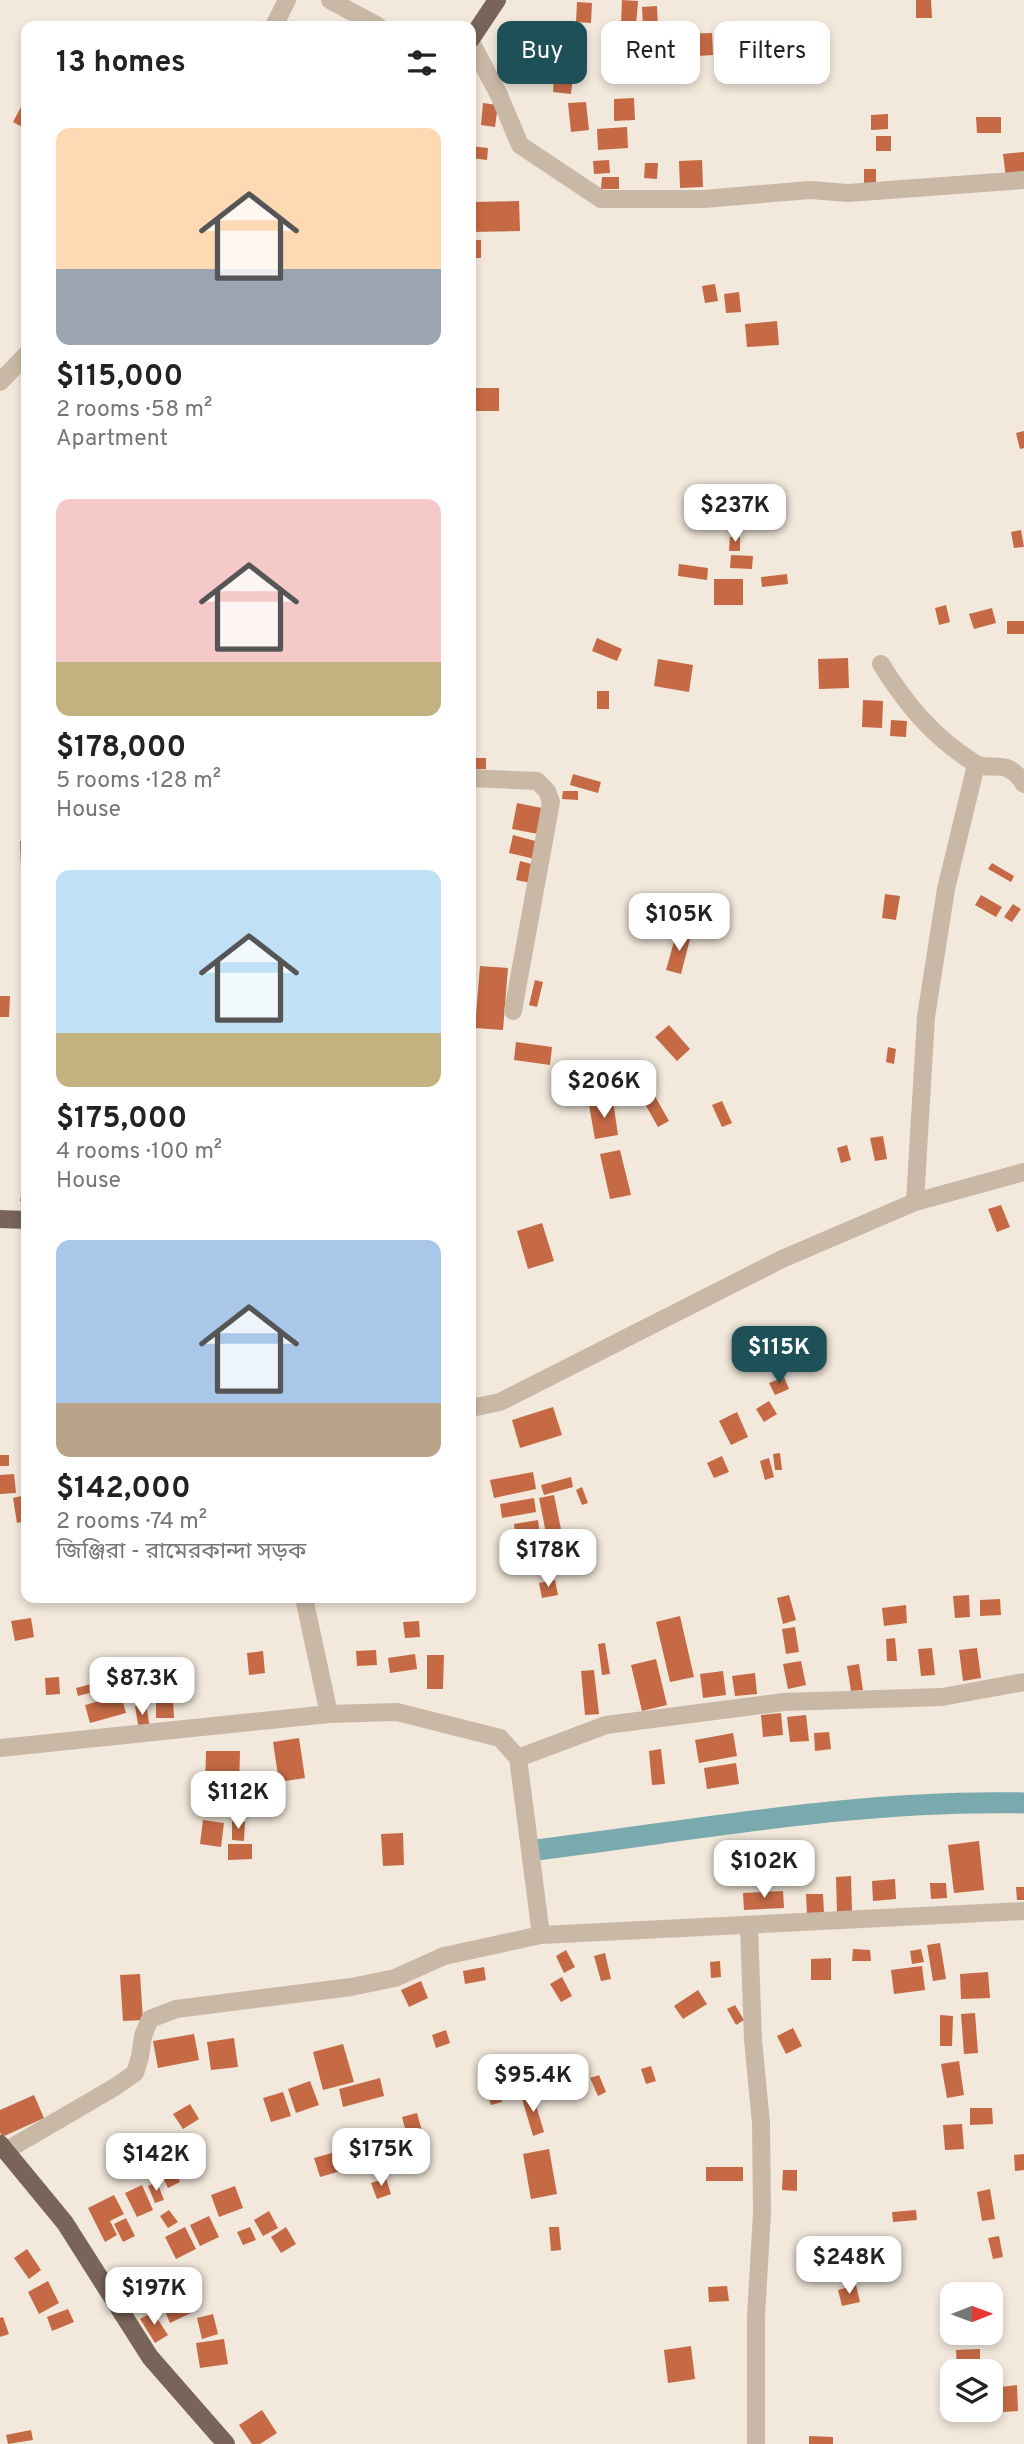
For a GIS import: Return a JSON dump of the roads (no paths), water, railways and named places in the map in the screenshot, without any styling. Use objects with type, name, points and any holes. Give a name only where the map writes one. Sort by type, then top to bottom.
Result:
[{"type":"main road","points":[[476,32],[497,0]]},
{"type":"main road","points":[[0,1219],[21,1220]]},
{"type":"main road","points":[[4,2147],[65,2223],[150,2357],[226,2444]]},
{"type":"street","points":[[276,21],[286,0]]},
{"type":"street","points":[[330,0],[369,21]]},
{"type":"street","points":[[476,50],[520,145],[601,198],[704,199],[810,190],[848,193],[1024,180]]},
{"type":"street","points":[[0,382],[21,360]]},
{"type":"street","points":[[881,664],[902,698],[942,740],[976,765],[1003,765],[1020,777],[1024,784]]},
{"type":"street","points":[[915,1202],[926,1017],[946,889],[976,765]]},
{"type":"street","points":[[476,778],[537,781],[547,791],[551,802],[513,1012]]},
{"type":"street","points":[[476,1407],[500,1402],[782,1259],[915,1202],[1024,1172]]},
{"type":"street","points":[[305,1603],[329,1714]]},
{"type":"street","points":[[518,1758],[606,1725],[784,1702],[942,1697],[1024,1682]]},
{"type":"street","points":[[0,1748],[329,1714],[397,1712],[500,1738],[518,1758],[541,1935]]},
{"type":"street","points":[[4,2147],[115,2087],[135,2073],[143,2036],[150,2019],[176,2009],[351,1987],[395,1978],[444,1956],[541,1935],[1024,1911]]},
{"type":"street","points":[[749,1924],[753,2040],[761,2123],[762,2213],[756,2316],[756,2444]]},
{"type":"waterway","points":[[536,1850],[840,1811],[963,1803],[1024,1803]]}]
